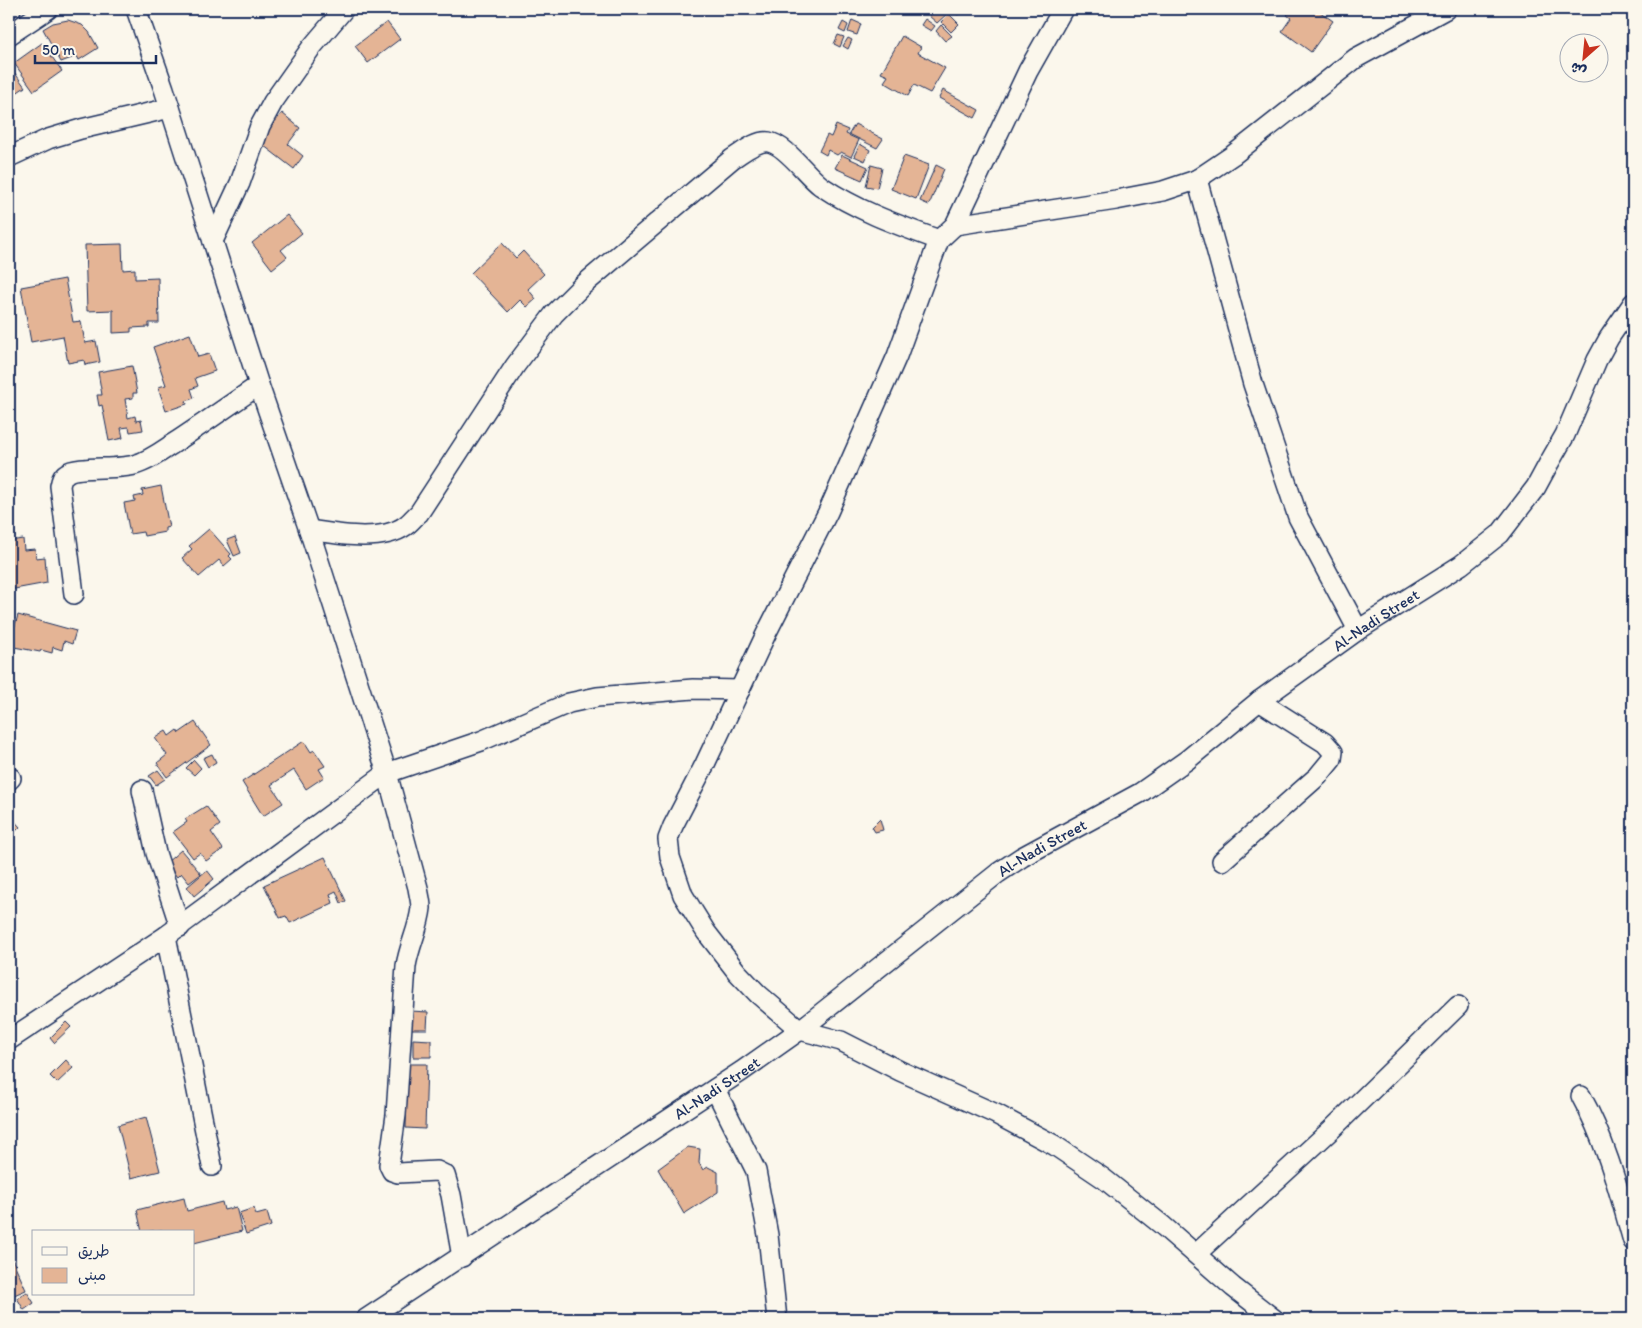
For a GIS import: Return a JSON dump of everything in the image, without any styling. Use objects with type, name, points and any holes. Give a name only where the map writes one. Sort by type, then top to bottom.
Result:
[{"type":"street","points":[[9,35],[48,9]]},
{"type":"street","points":[[136,9],[214,241],[259,385],[310,530],[387,773],[418,888],[421,906],[419,921],[408,953],[406,966],[396,1115],[389,1165],[392,1171],[398,1173],[437,1170],[445,1175],[451,1195],[462,1257]]},
{"type":"street","points":[[214,241],[240,183],[260,126],[273,102],[311,48],[344,9]]},
{"type":"street","points":[[1063,9],[1028,71],[955,224],[939,240],[897,356],[878,402],[828,512],[766,634],[705,764],[673,826],[668,839],[670,857],[683,895],[706,932],[737,972],[758,994],[800,1030],[842,1041],[900,1071],[996,1114],[1054,1145],[1103,1178],[1162,1224],[1233,1287],[1274,1319]]},
{"type":"street","points":[[955,224],[1116,200],[1164,191],[1197,179],[1233,155],[1356,58],[1446,9]]},
{"type":"street","points":[[9,157],[48,139],[81,129],[170,108]]},
{"type":"street","points":[[310,530],[338,535],[363,536],[390,533],[405,526],[419,513],[515,366],[560,307],[582,286],[732,159],[753,146],[761,143],[774,144],[812,179],[842,199],[868,213],[939,240]]},
{"type":"street","points":[[1197,179],[1253,384],[1298,518],[1358,630]]},
{"type":"street","name":"Al-Nadi Street","points":[[366,1319],[715,1089],[800,1030],[998,873],[1030,853],[1140,793],[1187,760],[1259,701],[1358,630],[1461,565],[1500,534],[1536,487],[1565,434],[1609,338],[1633,303]]},
{"type":"street","points":[[74,594],[60,486],[62,478],[66,473],[135,465],[155,455],[259,385]]},
{"type":"street","points":[[9,1040],[173,932],[387,773],[481,741],[569,703],[598,697],[693,689],[740,690]]},
{"type":"street","points":[[1222,861],[1318,776],[1332,760],[1333,752],[1324,743],[1259,701]]},
{"type":"street","points":[[142,790],[173,932],[212,1166]]},
{"type":"street","points":[[1196,1254],[1332,1129],[1458,1006]]},
{"type":"street","points":[[715,1089],[756,1171],[768,1235],[777,1319]]},
{"type":"street","points":[[1581,1096],[1592,1116],[1604,1148],[1633,1241]]},
{"type":"building","points":[[936,9],[945,9],[949,12],[937,23],[929,16]]},
{"type":"building","points":[[951,9],[963,9],[958,15]]},
{"type":"building","points":[[1292,9],[1316,9],[1333,21],[1311,52],[1282,31],[1291,18],[1287,15]]},
{"type":"building","points":[[949,14],[959,24],[951,32],[941,22]]},
{"type":"building","points":[[925,19],[935,26],[931,31],[921,25]]},
{"type":"building","points":[[68,20],[82,25],[89,32],[98,48],[79,60],[77,56],[61,62],[43,29],[53,23]]},
{"type":"building","points":[[852,20],[861,24],[857,35],[848,32]]},
{"type":"building","points":[[387,22],[400,39],[368,63],[355,46]]},
{"type":"building","points":[[843,22],[848,25],[845,33],[839,30]]},
{"type":"building","points":[[941,25],[952,36],[945,41],[936,31]]},
{"type":"building","points":[[838,35],[844,37],[840,47],[834,44]]},
{"type":"building","points":[[902,36],[921,47],[918,53],[945,68],[930,93],[914,85],[908,96],[884,82],[888,76],[881,73]]},
{"type":"building","points":[[848,38],[852,40],[848,49],[843,46]]},
{"type":"building","points":[[42,43],[62,71],[34,91],[14,63]]},
{"type":"building","points":[[9,65],[25,87],[9,98]]},
{"type":"building","points":[[943,90],[979,110],[975,118],[939,98]]},
{"type":"building","points":[[282,113],[300,128],[288,144],[303,156],[294,169],[259,142]]},
{"type":"building","points":[[855,124],[883,139],[877,148],[849,134]]},
{"type":"building","points":[[836,125],[848,130],[846,134],[859,140],[851,157],[841,152],[837,155],[828,150],[826,155],[819,151],[827,135],[831,137]]},
{"type":"building","points":[[860,144],[870,150],[865,161],[854,156]]},
{"type":"building","points":[[842,155],[868,167],[862,180],[835,168]]},
{"type":"building","points":[[904,156],[929,165],[916,199],[891,189]]},
{"type":"building","points":[[871,165],[882,168],[877,188],[866,186]]},
{"type":"building","points":[[936,165],[944,169],[929,205],[920,201]]},
{"type":"building","points":[[287,215],[302,233],[281,250],[287,257],[272,269],[252,243]]},
{"type":"building","points":[[502,243],[516,258],[523,251],[544,274],[528,289],[536,299],[527,307],[520,300],[508,312],[471,273]]},
{"type":"building","points":[[122,244],[123,270],[135,269],[135,279],[158,278],[159,323],[149,323],[149,327],[131,328],[131,332],[113,333],[113,310],[87,311],[85,245]]},
{"type":"building","points":[[65,279],[73,322],[81,321],[85,343],[96,341],[100,362],[85,365],[84,360],[68,363],[63,336],[31,342],[21,287]]},
{"type":"building","points":[[190,334],[198,357],[209,354],[215,371],[195,378],[198,386],[191,389],[194,398],[186,401],[187,404],[166,411],[158,387],[166,385],[153,347]]},
{"type":"building","points":[[132,366],[137,393],[133,393],[133,398],[125,399],[128,418],[135,416],[136,421],[141,420],[143,430],[130,432],[129,427],[121,428],[123,438],[109,441],[102,405],[99,406],[97,395],[102,395],[98,372]]},
{"type":"building","points":[[161,486],[169,527],[165,528],[165,532],[144,536],[143,532],[130,534],[124,503],[135,501],[134,497],[143,495],[142,490]]},
{"type":"building","points":[[209,529],[231,554],[229,556],[232,559],[224,566],[219,560],[199,577],[182,558],[192,549],[189,546]]},
{"type":"building","points":[[235,537],[241,553],[234,556],[227,540]]},
{"type":"building","points":[[23,539],[24,550],[35,549],[36,558],[45,557],[47,583],[9,590],[9,541]]},
{"type":"building","points":[[18,615],[76,631],[72,644],[64,641],[62,650],[53,647],[52,653],[9,646]]},
{"type":"building","points":[[195,722],[211,745],[167,777],[157,763],[167,755],[155,738],[166,731],[169,736],[177,730],[179,733]]},
{"type":"building","points":[[304,741],[311,752],[314,750],[325,766],[319,769],[324,777],[306,789],[294,770],[271,785],[283,803],[263,816],[242,782]]},
{"type":"building","points":[[212,754],[216,762],[208,767],[203,758]]},
{"type":"building","points":[[194,760],[201,768],[194,775],[186,768]]},
{"type":"building","points":[[158,770],[165,779],[156,785],[149,776]]},
{"type":"building","points":[[206,806],[220,825],[211,832],[223,849],[206,861],[200,853],[193,858],[173,832],[187,822],[185,819]]},
{"type":"building","points":[[9,815],[20,827],[9,838]]},
{"type":"building","points":[[880,819],[883,830],[875,832],[872,827]]},
{"type":"building","points":[[181,850],[201,874],[189,883],[181,873],[177,877],[166,863]]},
{"type":"building","points":[[325,857],[346,901],[341,903],[336,891],[330,894],[333,903],[290,923],[286,916],[280,918],[264,885]]},
{"type":"building","points":[[207,870],[214,879],[194,896],[187,887]]},
{"type":"building","points":[[411,1011],[428,1012],[427,1029],[410,1029]]},
{"type":"building","points":[[66,1022],[71,1027],[54,1043],[50,1038]]},
{"type":"building","points":[[413,1039],[431,1040],[431,1057],[413,1057]]},
{"type":"building","points":[[66,1060],[73,1068],[57,1083],[50,1076]]},
{"type":"building","points":[[407,1064],[427,1064],[425,1129],[406,1128]]},
{"type":"building","points":[[146,1117],[160,1171],[131,1178],[118,1125]]},
{"type":"building","points":[[688,1147],[700,1149],[699,1163],[703,1170],[708,1167],[718,1172],[718,1192],[684,1214],[658,1169]]},
{"type":"building","points":[[184,1198],[187,1211],[222,1202],[224,1210],[236,1207],[242,1231],[195,1243],[195,1230],[142,1230],[137,1210]]},
{"type":"building","points":[[254,1208],[256,1215],[267,1212],[271,1226],[246,1234],[239,1213]]},
{"type":"building","points":[[9,1252],[26,1290],[14,1295],[9,1284]]},
{"type":"building","points":[[27,1292],[34,1303],[24,1310],[17,1298]]}]
